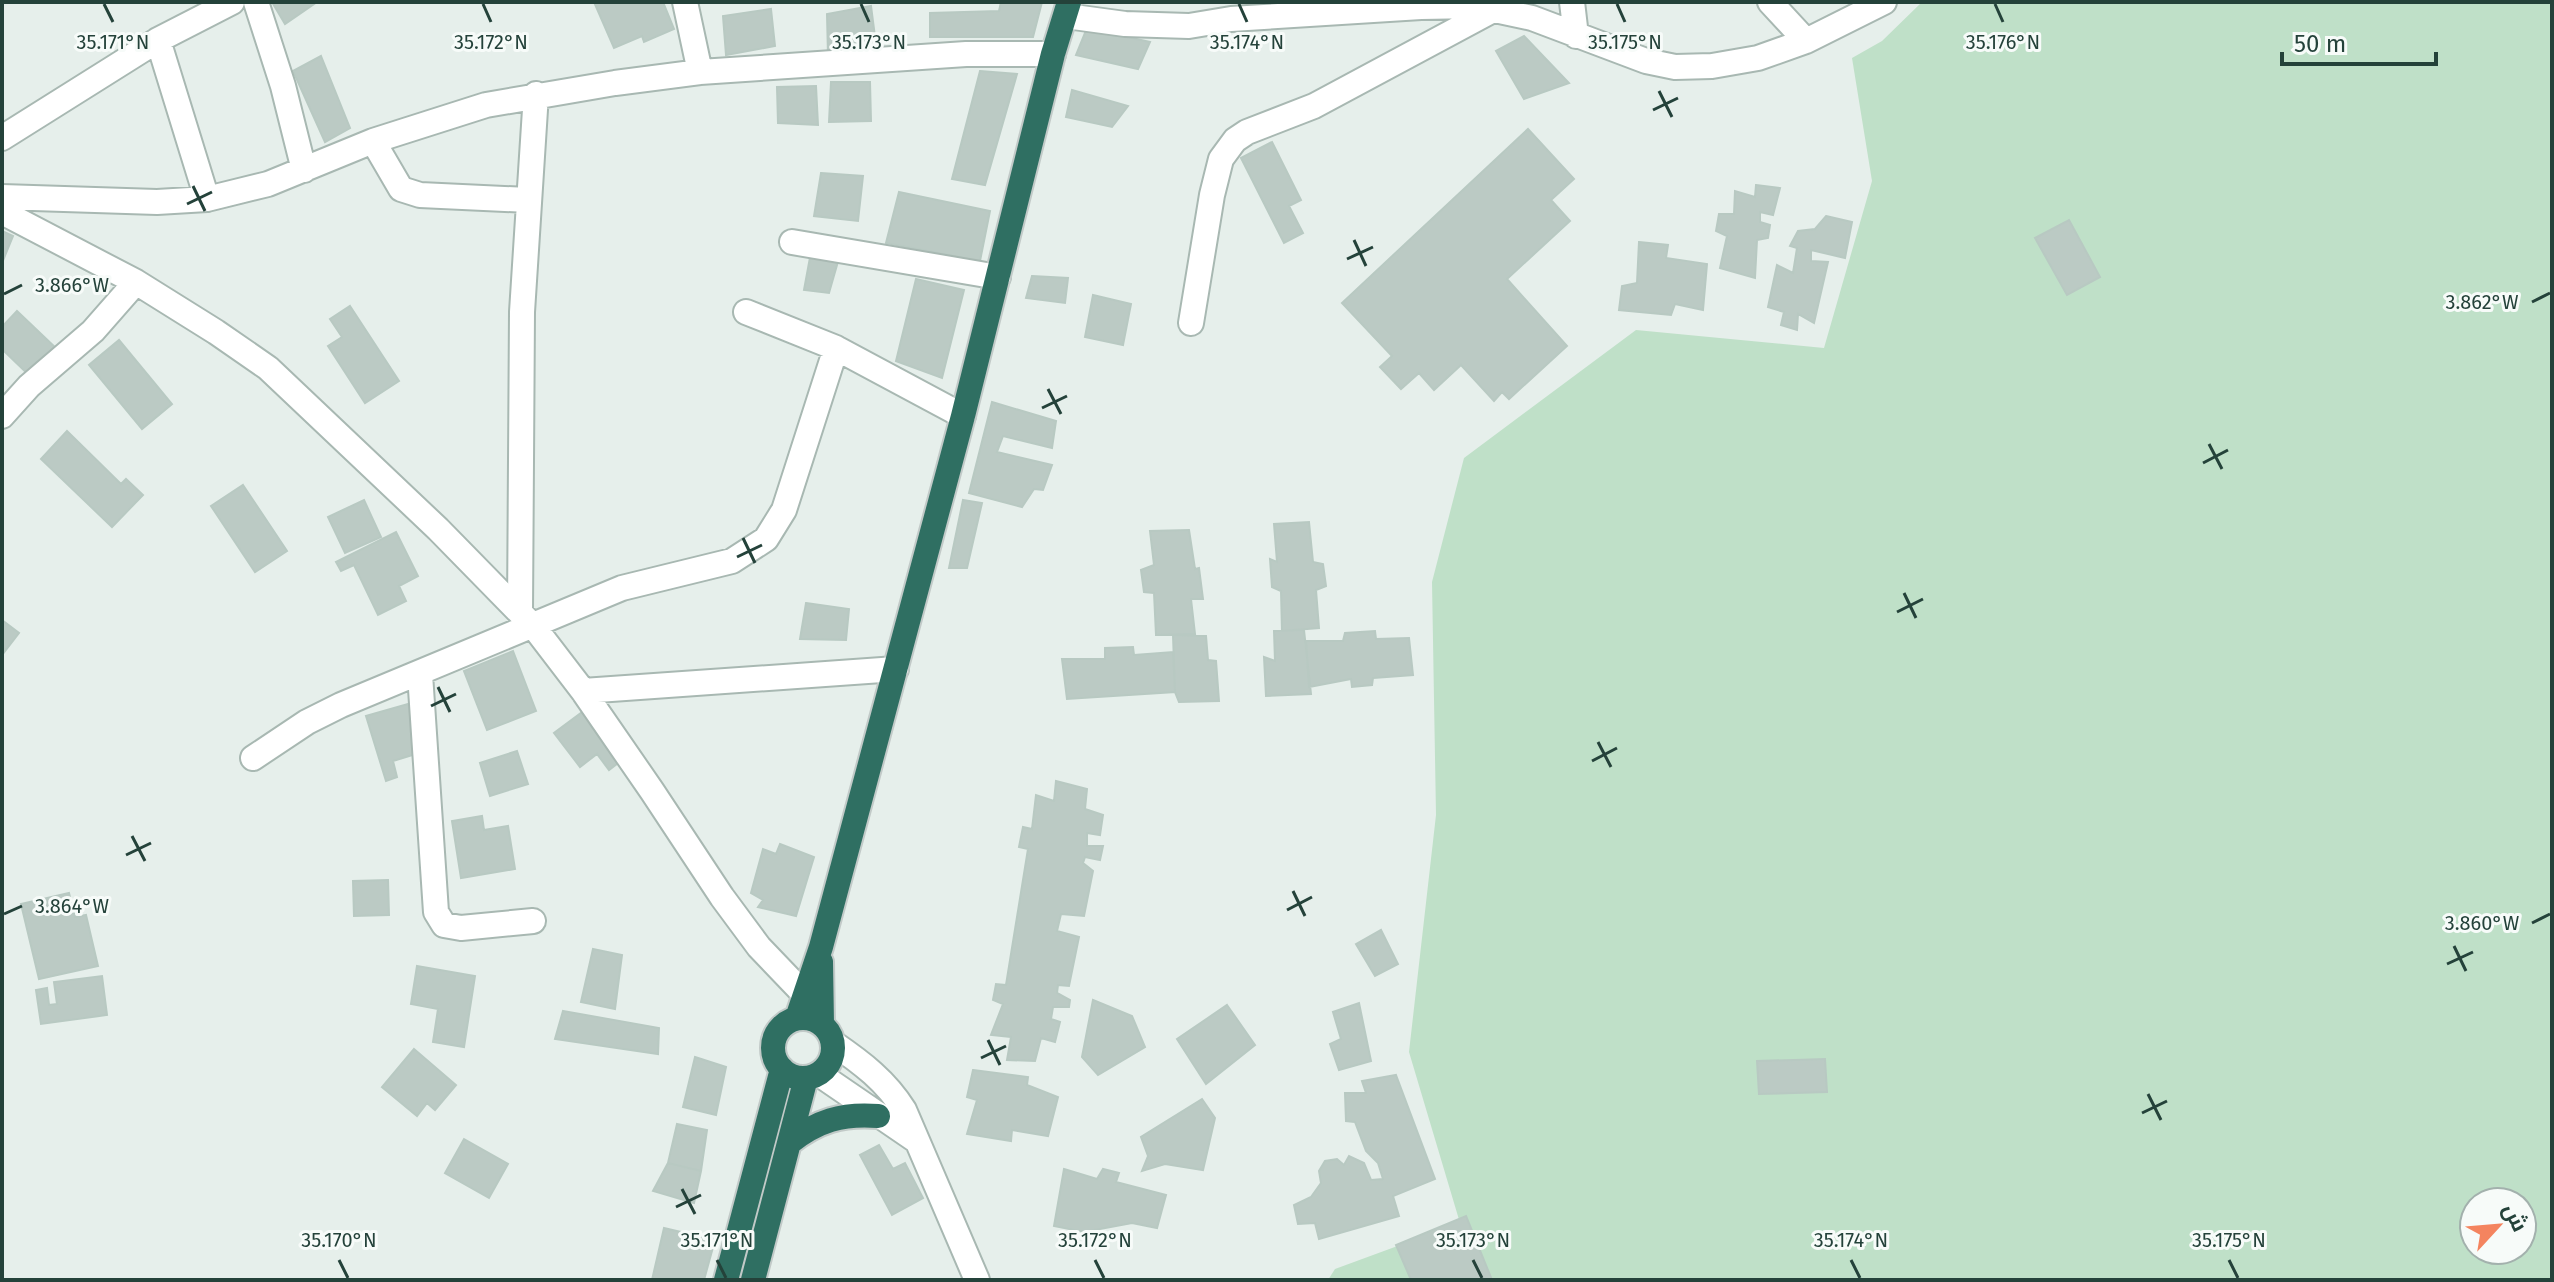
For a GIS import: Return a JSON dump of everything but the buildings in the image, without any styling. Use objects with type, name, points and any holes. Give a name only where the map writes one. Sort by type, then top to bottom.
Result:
[{"type":"highway","points":[[797,1018],[821,947],[896,669],[1053,54],[1068,9]]},
{"type":"highway","points":[[821,947],[831,1061],[812,1076],[798,1078],[782,1069],[775,1060],[774,1039],[779,1030],[797,1018],[806,1018],[828,1034]]},
{"type":"highway","points":[[726,1280],[782,1069]]},
{"type":"highway","points":[[753,1280],[789,1143],[812,1076]]},
{"type":"highway","points":[[789,1143],[808,1128],[830,1118],[854,1114],[878,1116]]},
{"type":"street","points":[[2,138],[158,40],[232,2]]},
{"type":"street","points":[[256,2],[283,86],[304,170]]},
{"type":"street","points":[[685,2],[700,72]]},
{"type":"street","points":[[1162,25],[1172,2]]},
{"type":"street","points":[[1572,2],[1576,36]]},
{"type":"street","points":[[1770,2],[1806,41]]},
{"type":"street","points":[[1068,9],[1162,25],[1189,26],[1232,11],[1359,6],[1495,9],[1532,18],[1646,61],[1675,67],[1712,66],[1758,58],[1806,41],[1884,2]]},
{"type":"street","points":[[1191,323],[1212,195],[1221,159],[1235,140],[1247,132],[1314,106],[1495,9]]},
{"type":"street","points":[[158,40],[207,199]]},
{"type":"street","points":[[2,197],[157,202],[207,199],[268,184],[373,141],[486,105],[536,94],[700,72],[966,54],[1053,54]]},
{"type":"street","points":[[527,618],[522,312],[536,94]]},
{"type":"street","points":[[373,141],[401,189],[420,195],[528,200]]},
{"type":"street","points":[[2,212],[136,282],[268,368],[527,618],[583,691],[722,897],[759,947],[804,994]]},
{"type":"street","points":[[792,242],[998,277]]},
{"type":"street","points":[[2,416],[29,386],[93,331],[136,282]]},
{"type":"street","points":[[746,312],[836,348],[963,416]]},
{"type":"street","points":[[253,758],[307,722],[420,674],[527,618],[622,588],[732,561],[766,539],[784,510],[836,348]]},
{"type":"street","points":[[583,691],[896,669]]},
{"type":"street","points":[[420,674],[436,912],[444,925],[461,928],[533,921]]},
{"type":"street","points":[[828,1034],[891,1089],[904,1110],[977,1280]]},
{"type":"street","points":[[812,1076],[917,1141]]},
{"type":"green space","points":[[1922,2],[2552,2],[2552,1280],[1328,1280],[1335,1269],[1460,1223],[1409,1052],[1436,815],[1432,582],[1464,458],[1636,330],[1824,348],[1872,181],[1852,58],[1882,41]]}]
